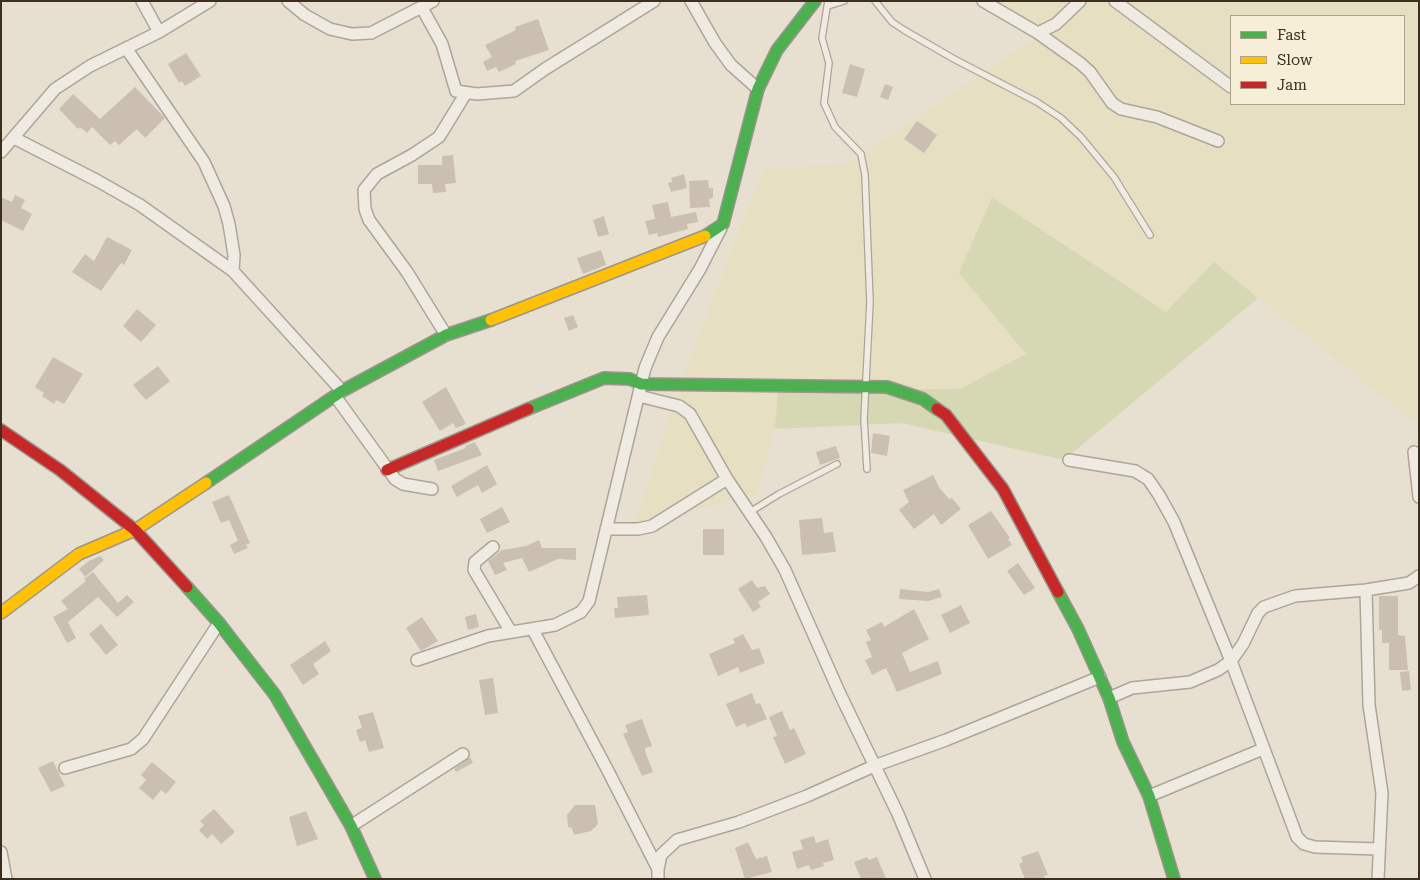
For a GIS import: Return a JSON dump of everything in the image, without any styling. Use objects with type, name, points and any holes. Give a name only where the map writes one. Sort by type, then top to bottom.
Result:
[{"type":"street","points":[[142,1],[159,32]]},
{"type":"street","points":[[1,152],[56,89],[90,66],[159,32],[210,1]]},
{"type":"street","points":[[288,1],[305,15],[330,28],[352,34],[371,33],[433,1]]},
{"type":"street","points":[[422,8],[442,44],[453,86],[456,91],[466,93],[514,91],[545,69],[584,47],[654,1]]},
{"type":"street","points":[[691,1],[714,43],[731,65],[758,89]]},
{"type":"street","points":[[417,660],[473,640],[555,625],[581,612],[589,601],[645,368],[658,337],[700,269],[723,224],[739,156],[758,89],[777,50],[815,1]]},
{"type":"street","points":[[983,1],[1038,33],[1090,72],[1112,103],[1122,109],[1156,117],[1218,140]]},
{"type":"street","points":[[1038,33],[1056,24],[1080,1]]},
{"type":"street","points":[[1115,1],[1230,86]]},
{"type":"street","points":[[126,48],[204,162],[230,224],[234,254],[233,271]]},
{"type":"street","points":[[446,336],[407,272],[369,220],[365,209],[364,190],[377,174],[412,155],[439,137],[466,93]]},
{"type":"street","points":[[14,138],[140,205],[233,271],[338,394],[387,470],[399,483],[432,489]]},
{"type":"street","points":[[1,613],[79,554],[135,530],[338,394],[446,336],[520,312],[682,247],[712,233],[723,224]]},
{"type":"street","points":[[387,470],[589,383],[617,377],[630,379],[641,384],[887,387],[923,399],[946,415],[1003,489],[1078,629],[1109,698],[1124,742],[1149,796],[1174,879]]},
{"type":"street","points":[[639,396],[685,409],[698,426],[727,479],[750,512],[785,570],[874,766],[898,814],[925,879]]},
{"type":"street","points":[[2,433],[60,470],[135,530],[219,623],[275,695],[351,826],[375,879]]},
{"type":"street","points":[[1414,452],[1419,497]]},
{"type":"street","points":[[1069,460],[1135,471],[1148,479],[1159,494],[1174,522],[1231,661],[1292,827],[1304,844],[1338,849],[1378,849]]},
{"type":"street","points":[[606,529],[638,529],[652,526],[727,479]]},
{"type":"street","points":[[494,547],[475,562],[474,570],[512,632]]},
{"type":"street","points":[[1109,698],[1132,688],[1190,682],[1231,661],[1243,644],[1258,613],[1264,607],[1306,593],[1366,590],[1409,583],[1419,576]]},
{"type":"street","points":[[1366,590],[1369,705],[1382,793],[1378,879]]},
{"type":"street","points":[[65,768],[131,749],[143,739],[219,623]]},
{"type":"street","points":[[533,630],[607,769],[658,874]]},
{"type":"street","points":[[658,874],[662,855],[677,840],[739,822],[807,796],[874,766],[946,740],[1100,677]]},
{"type":"street","points":[[1149,796],[1263,749]]},
{"type":"street","points":[[351,826],[463,754]]},
{"type":"street","points":[[1,852],[6,879]]},
{"type":"lane","points":[[844,1],[828,3],[822,38],[829,63],[824,104],[835,127],[861,154],[865,174],[870,302],[865,386],[864,446],[867,469]]},
{"type":"lane","points":[[875,1],[892,22],[904,30],[954,59],[1037,102],[1061,118],[1081,137],[1114,177],[1150,235]]},
{"type":"lane","points":[[750,512],[779,494],[837,464]]},
{"type":"shaded area","points":[[992,1],[1419,1],[1419,426],[1214,263],[1167,312],[992,197],[959,273],[1026,354],[960,389],[778,390],[775,429],[757,495],[635,523],[679,385],[764,168],[847,165],[1045,31]]},
{"type":"green space","points":[[992,197],[1166,312],[1214,262],[1258,298],[1064,460],[901,423],[775,429],[778,390],[960,389],[1026,354],[959,273]]},
{"type":"building","points":[[538,19],[549,50],[515,61],[516,64],[499,72],[496,67],[487,71],[483,62],[492,57],[485,45],[516,30],[515,27]]},
{"type":"building","points":[[186,53],[201,76],[185,86],[182,81],[179,83],[168,64]]},
{"type":"building","points":[[850,64],[865,69],[857,97],[842,93]]},
{"type":"building","points":[[885,84],[893,87],[888,100],[880,97]]},
{"type":"building","points":[[135,87],[165,118],[145,138],[137,129],[119,145],[115,141],[110,145],[92,127],[87,133],[80,127],[78,129],[59,109],[73,94],[100,119]]},
{"type":"building","points":[[917,121],[937,135],[924,153],[904,139]]},
{"type":"building","points":[[453,155],[456,183],[445,184],[446,192],[433,193],[432,184],[418,184],[418,165],[442,165],[442,156]]},
{"type":"building","points":[[684,174],[687,188],[671,192],[668,183],[672,182],[671,178]]},
{"type":"building","points":[[708,180],[709,188],[713,188],[713,198],[709,199],[710,207],[690,208],[689,181]]},
{"type":"building","points":[[15,195],[25,200],[21,208],[32,214],[23,231],[1,220],[1,197],[12,202]]},
{"type":"building","points":[[668,202],[671,217],[696,212],[698,222],[687,224],[688,229],[658,237],[657,233],[649,235],[645,221],[655,219],[652,205]]},
{"type":"building","points":[[604,216],[609,234],[598,237],[593,220]]},
{"type":"building","points":[[107,237],[132,250],[124,265],[121,263],[101,291],[72,272],[85,254],[94,261]]},
{"type":"building","points":[[601,250],[606,265],[583,274],[577,258]]},
{"type":"building","points":[[137,309],[156,325],[141,342],[123,326]]},
{"type":"building","points":[[573,315],[578,327],[569,331],[564,318]]},
{"type":"building","points":[[53,357],[83,374],[64,404],[56,400],[54,404],[42,396],[44,393],[35,387]]},
{"type":"building","points":[[158,366],[170,381],[146,400],[133,385]]},
{"type":"building","points":[[446,387],[466,424],[456,428],[453,423],[440,431],[422,402]]},
{"type":"building","points":[[873,433],[890,436],[887,456],[871,453]]},
{"type":"building","points":[[475,442],[482,455],[438,471],[434,460],[466,448],[465,446]]},
{"type":"building","points":[[836,446],[840,458],[820,465],[816,452]]},
{"type":"building","points":[[487,465],[497,484],[482,493],[478,485],[457,497],[451,486]]},
{"type":"building","points":[[933,475],[939,487],[961,509],[941,525],[934,514],[914,529],[899,510],[909,502],[903,490]]},
{"type":"building","points":[[229,495],[250,543],[246,545],[248,548],[234,554],[230,545],[238,541],[229,520],[221,523],[212,502]]},
{"type":"building","points":[[502,507],[510,522],[487,533],[480,519]]},
{"type":"building","points":[[991,511],[1010,538],[1008,539],[1012,545],[988,559],[968,525]]},
{"type":"building","points":[[822,518],[824,533],[833,532],[836,552],[802,555],[799,520]]},
{"type":"building","points":[[703,529],[724,529],[724,555],[703,555]]},
{"type":"building","points":[[539,540],[542,548],[576,548],[576,560],[558,559],[529,572],[522,558],[503,563],[507,570],[495,575],[488,561],[502,550],[526,546]]},
{"type":"building","points":[[100,556],[104,560],[85,577],[79,569],[89,561]]},
{"type":"building","points":[[1018,563],[1035,588],[1024,595],[1007,571]]},
{"type":"building","points":[[93,572],[118,603],[127,595],[134,602],[117,617],[98,597],[68,622],[76,638],[67,643],[53,617],[68,609],[61,601],[86,581],[84,579]]},
{"type":"building","points":[[752,580],[757,588],[765,586],[770,594],[758,602],[761,607],[753,612],[738,589]]},
{"type":"building","points":[[900,589],[928,592],[939,589],[942,597],[928,601],[899,599]]},
{"type":"building","points":[[647,595],[649,615],[615,618],[614,608],[618,608],[617,597]]},
{"type":"building","points":[[1379,596],[1398,596],[1398,635],[1405,636],[1408,670],[1389,670],[1389,643],[1382,643],[1382,630],[1379,630]]},
{"type":"building","points":[[961,605],[970,623],[950,633],[941,615]]},
{"type":"building","points":[[914,609],[929,639],[902,653],[910,672],[938,661],[942,674],[897,692],[886,668],[872,675],[865,660],[872,657],[866,642],[871,640],[866,630],[882,622],[884,627]]},
{"type":"building","points":[[476,614],[479,627],[468,630],[465,617]]},
{"type":"building","points":[[422,617],[438,641],[421,651],[406,628]]},
{"type":"building","points":[[101,624],[118,645],[106,655],[89,634]]},
{"type":"building","points":[[743,634],[752,650],[759,648],[765,663],[740,673],[738,667],[718,676],[709,654],[735,643],[733,639]]},
{"type":"building","points":[[325,641],[331,651],[313,664],[319,674],[303,685],[290,665]]},
{"type":"building","points":[[1409,671],[1411,690],[1402,691],[1400,672]]},
{"type":"building","points":[[493,678],[498,713],[485,715],[479,680]]},
{"type":"building","points":[[752,693],[756,704],[760,703],[767,719],[747,727],[745,723],[736,727],[726,704]]},
{"type":"building","points":[[782,711],[790,730],[794,728],[806,754],[785,764],[773,737],[777,736],[769,717]]},
{"type":"building","points":[[373,712],[384,748],[369,752],[365,740],[360,742],[356,730],[362,728],[358,716]]},
{"type":"building","points":[[642,719],[652,746],[645,748],[645,751],[653,772],[642,776],[623,734],[628,732],[625,725]]},
{"type":"building","points":[[470,757],[473,763],[456,772],[454,769]]},
{"type":"building","points":[[53,761],[65,786],[51,792],[38,768]]},
{"type":"building","points":[[152,762],[176,782],[166,794],[161,790],[153,800],[139,788],[146,780],[141,775]]},
{"type":"building","points":[[575,805],[595,805],[598,824],[591,831],[574,835],[572,828],[568,827],[567,815]]},
{"type":"building","points":[[214,809],[235,832],[221,844],[212,834],[207,839],[199,830],[204,825],[200,821]]},
{"type":"building","points":[[306,811],[318,839],[297,846],[289,817]]},
{"type":"building","points":[[814,836],[816,843],[828,839],[834,860],[823,863],[824,866],[811,870],[809,865],[797,869],[792,852],[803,849],[800,840]]},
{"type":"building","points":[[748,842],[756,859],[767,856],[772,872],[745,879],[735,848]]},
{"type":"building","points":[[1038,851],[1048,875],[1044,876],[1045,879],[1025,879],[1019,864],[1023,862],[1021,857]]},
{"type":"building","points":[[867,857],[869,860],[877,857],[886,879],[861,879],[854,862]]},
{"type":"traffic: fast","points":[[705,236],[723,224],[758,89],[777,50],[815,1]]},
{"type":"traffic: fast","points":[[206,483],[342,391],[446,335],[491,320]]},
{"type":"traffic: fast","points":[[528,409],[604,378],[630,379],[641,384],[887,387],[923,399],[937,409]]},
{"type":"traffic: fast","points":[[187,587],[219,623],[275,695],[351,826],[375,879]]},
{"type":"traffic: fast","points":[[1058,592],[1078,629],[1109,698],[1123,742],[1149,796],[1174,879]]},
{"type":"traffic: slow","points":[[491,320],[705,236]]},
{"type":"traffic: slow","points":[[1,613],[79,554],[135,530],[206,483]]},
{"type":"traffic: jam","points":[[387,470],[528,409]]},
{"type":"traffic: jam","points":[[937,409],[946,415],[1003,489],[1058,592]]},
{"type":"traffic: jam","points":[[1,430],[60,470],[135,530],[187,587]]}]
